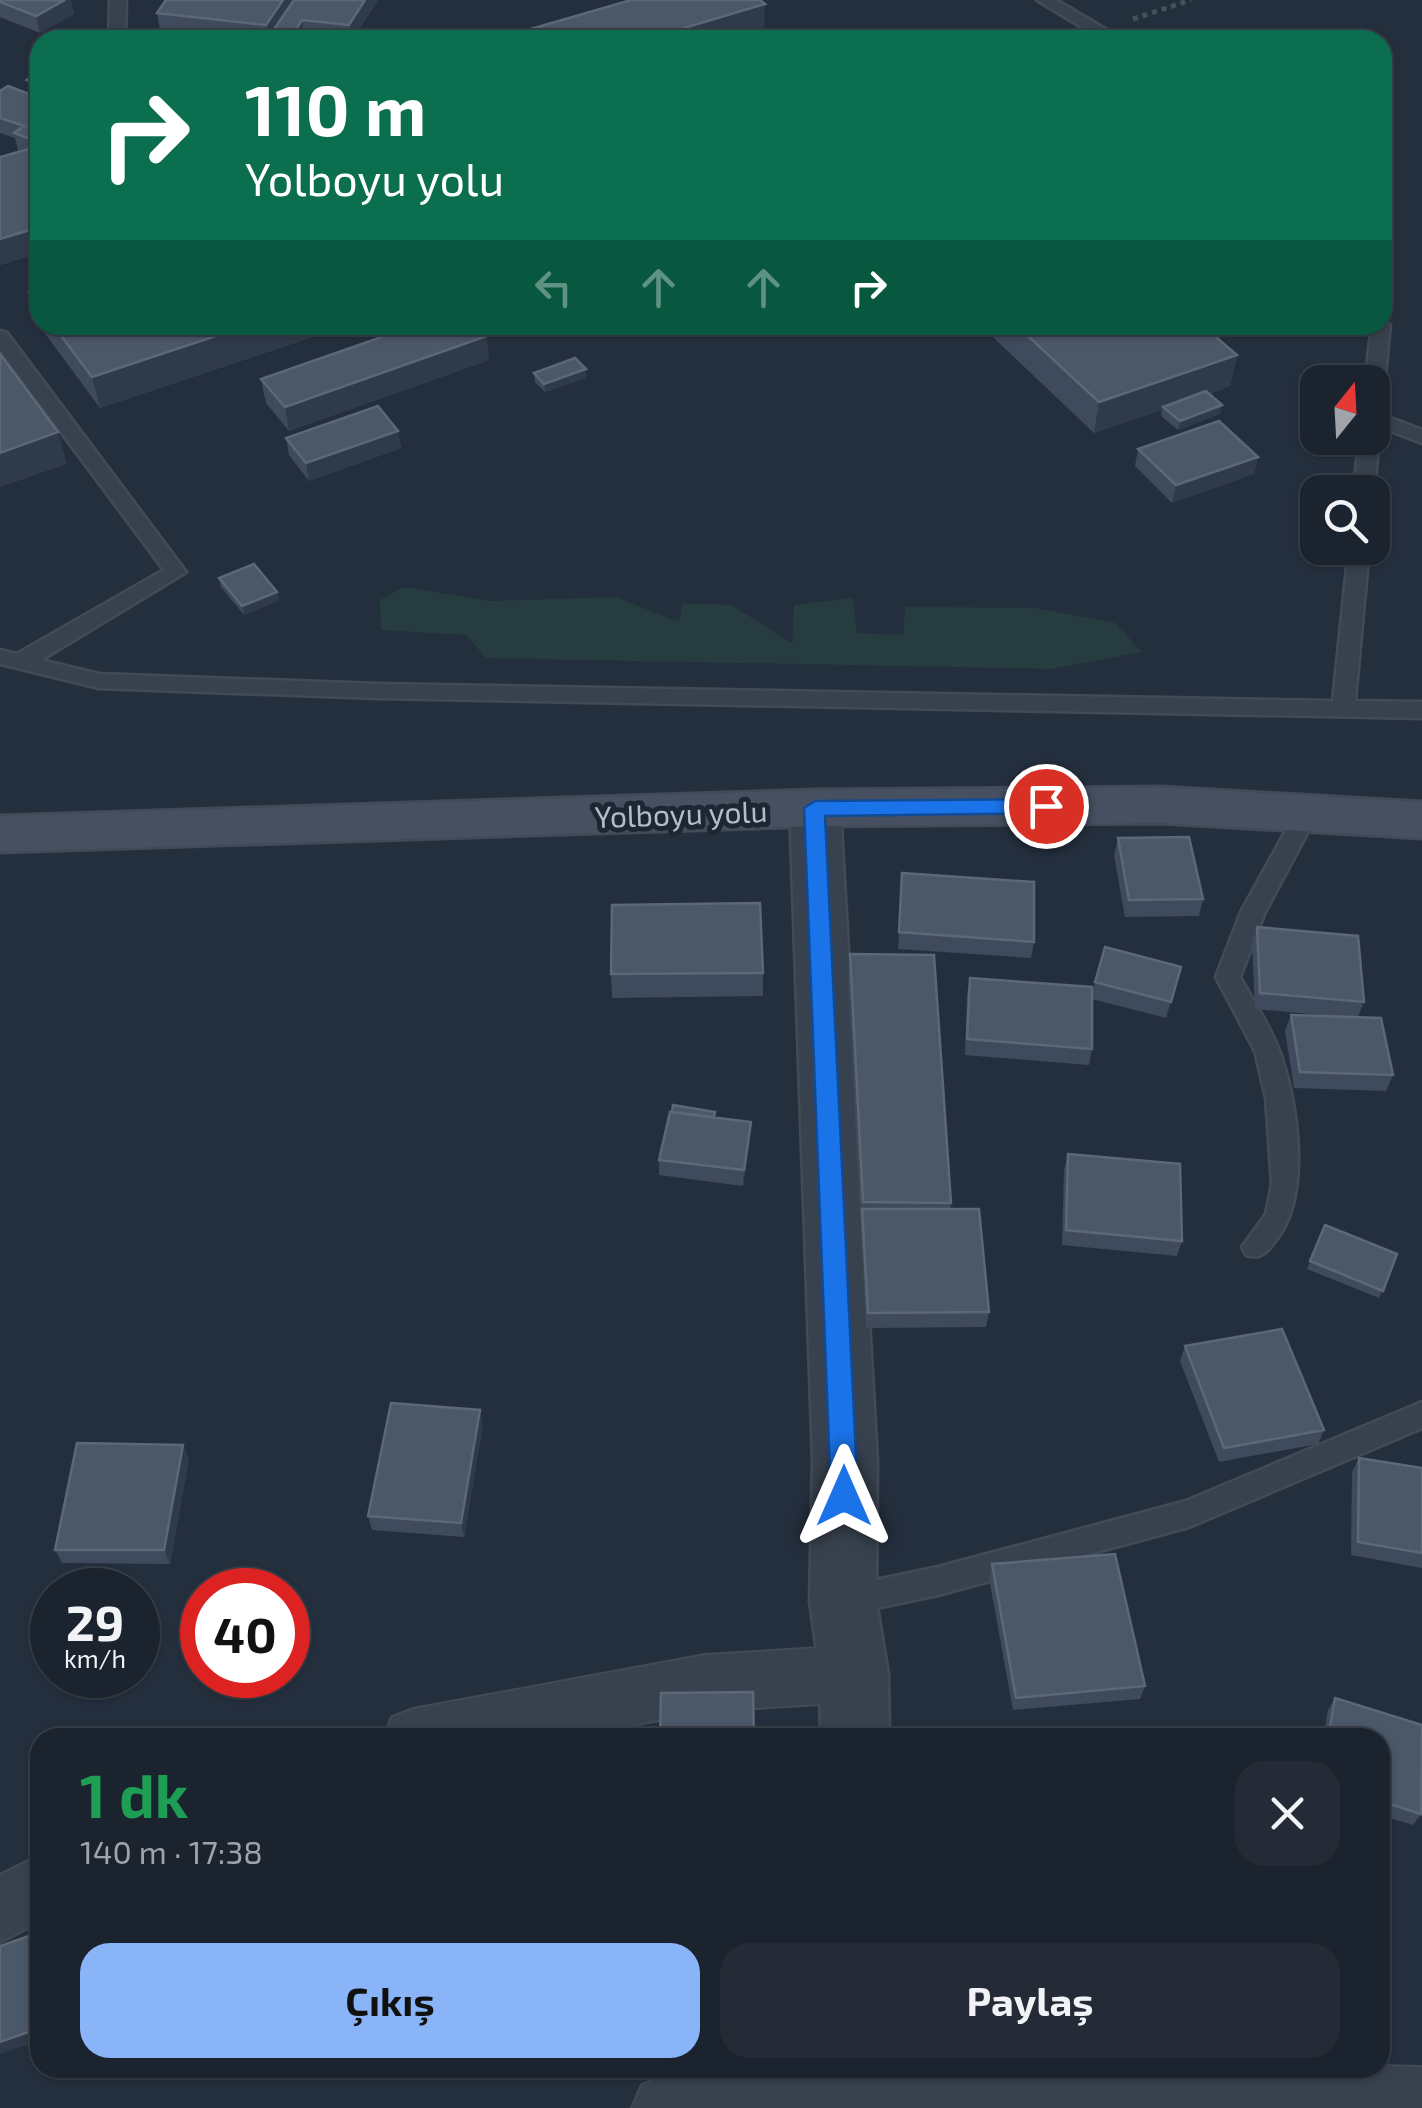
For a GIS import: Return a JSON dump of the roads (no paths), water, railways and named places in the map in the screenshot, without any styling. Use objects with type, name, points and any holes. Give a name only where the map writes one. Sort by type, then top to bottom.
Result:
[{"type":"main road","name":"Yolboyu yolu","points":[[0,834],[815,808],[1161,805],[1422,820]]},
{"type":"street","points":[[815,808],[845,1461],[844,1601],[854,1674],[855,1728]]},
{"type":"street","points":[[466,1728],[705,1683],[854,1674]]},
{"type":"street","points":[[0,1911],[30,1892]]},
{"type":"street","points":[[666,2108],[751,2095],[861,2092],[1011,2079],[1162,2090],[1422,2100]]},
{"type":"lane","points":[[116,30],[118,0]]},
{"type":"lane","points":[[1045,0],[1098,30]]},
{"type":"lane","points":[[1377,365],[1380,335]]},
{"type":"lane","points":[[0,336],[176,572],[10,659]]},
{"type":"lane","points":[[1390,424],[1422,437]]},
{"type":"lane","points":[[1343,708],[1356,565]]},
{"type":"lane","points":[[10,659],[99,682],[378,692],[1422,710]]},
{"type":"lane","points":[[1255,1246],[1278,1218],[1285,1184],[1279,1098],[1267,1052],[1228,977],[1242,934],[1288,856],[1308,811]]},
{"type":"lane","points":[[844,1601],[938,1581],[1189,1514],[1422,1415]]}]
